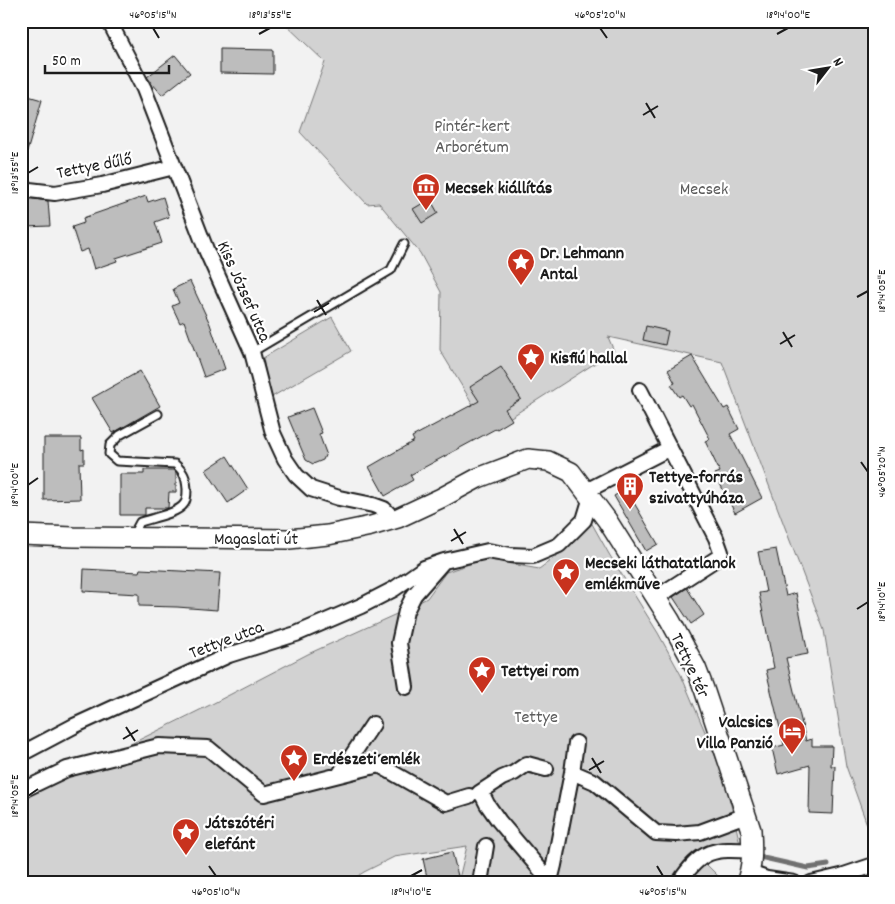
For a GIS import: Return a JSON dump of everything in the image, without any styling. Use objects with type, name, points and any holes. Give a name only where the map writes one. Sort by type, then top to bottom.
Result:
[{"type":"street","name":"Kiss József utca","points":[[109,21],[144,89],[207,252],[252,352],[273,433],[285,459],[296,475],[311,489],[339,498],[379,507],[384,509],[394,519]]},
{"type":"street","name":"Tettye dűlő","points":[[21,189],[55,192],[102,185],[174,167]]},
{"type":"street","points":[[640,390],[716,538],[721,552],[719,557],[657,597]]},
{"type":"street","points":[[406,687],[399,644],[406,611],[414,596],[444,561],[488,551],[510,555],[533,556],[559,545],[584,520],[588,494],[670,448]]},
{"type":"street","name":"Tettye tér","points":[[478,478],[528,458],[548,461],[571,472],[607,520],[657,597],[696,668],[704,688],[751,830],[746,850],[748,878]]},
{"type":"street","name":"Magaslati út","points":[[21,535],[289,539],[338,533],[394,519],[478,478]]},
{"type":"street","name":"Tettye utca","points":[[21,754],[74,726],[229,655],[296,634],[361,606],[394,589],[424,568],[444,561]]},
{"type":"street","points":[[339,775],[373,724]]},
{"type":"street","points":[[476,794],[487,804],[550,881],[576,743]]},
{"type":"street","points":[[21,791],[67,770],[159,746],[208,748],[264,794],[379,765],[446,802],[476,794],[528,764],[546,769]]},
{"type":"street","points":[[572,772],[595,782],[656,833],[700,832],[746,815]]},
{"type":"street","points":[[480,883],[486,846]]},
{"type":"street","points":[[679,883],[689,868],[707,853],[727,849],[746,850]]},
{"type":"street","points":[[530,858],[538,883]]},
{"type":"street","points":[[811,883],[841,876],[874,865]]},
{"type":"street","points":[[748,878],[794,883]]},
{"type":"lane","points":[[252,352],[391,270],[404,244]]},
{"type":"lane","points":[[131,537],[140,522],[174,512],[185,504],[187,492],[186,479],[183,471],[175,464],[117,460],[109,454],[110,445],[120,435],[158,414]]},
{"type":"green space","name":"Mecsek","points":[[282,21],[874,21],[874,844],[846,766],[824,630],[722,362],[608,337],[614,351],[489,431],[440,350],[441,292],[420,253],[379,203],[367,204],[300,132],[325,62]]},
{"type":"green space","points":[[332,317],[351,351],[270,398],[263,358]]},
{"type":"green space","name":"Tettye","points":[[591,522],[681,675],[725,779],[740,844],[693,854],[673,883],[458,883],[467,846],[394,857],[347,883],[21,883],[21,798],[210,705],[308,654],[403,611],[427,598],[446,572],[484,559],[539,569],[566,549]]},
{"type":"green space","points":[[703,861],[718,876],[718,883],[689,883]]},
{"type":"building","points":[[220,49],[273,50],[273,74],[220,73]]},
{"type":"building","points":[[175,55],[190,73],[162,95],[147,77]]},
{"type":"building","points":[[21,94],[42,100],[25,159],[21,159]]},
{"type":"building","points":[[146,196],[148,202],[163,197],[169,217],[155,222],[162,243],[116,258],[117,261],[94,269],[88,249],[80,252],[72,227],[84,223],[83,218]]},
{"type":"building","points":[[22,199],[48,201],[50,226],[25,227]]},
{"type":"building","name":"Mecsek kiállítás","points":[[430,199],[438,213],[422,223],[413,209]]},
{"type":"building","points":[[190,281],[210,324],[225,369],[204,377],[184,321],[180,323],[172,306],[179,303],[173,289]]},
{"type":"building","points":[[646,326],[668,331],[665,345],[643,340]]},
{"type":"building","points":[[692,356],[724,409],[728,407],[739,429],[730,434],[762,498],[735,513],[715,474],[720,472],[705,441],[710,439],[692,404],[689,406],[682,395],[679,397],[671,385],[675,383],[668,370]]},
{"type":"building","points":[[501,367],[521,399],[505,409],[512,420],[410,475],[413,480],[385,496],[369,467],[414,441],[412,437],[479,401],[470,387]]},
{"type":"building","points":[[140,371],[160,406],[113,433],[92,398]]},
{"type":"building","points":[[312,408],[322,433],[319,434],[326,453],[323,460],[313,464],[306,460],[288,417]]},
{"type":"building","points":[[44,438],[81,438],[81,450],[84,449],[84,463],[79,463],[80,499],[44,500]]},
{"type":"building","points":[[227,456],[248,489],[228,503],[206,470]]},
{"type":"building","points":[[144,470],[174,470],[176,472],[176,492],[169,492],[168,508],[145,508],[145,515],[120,515],[120,474],[144,474]]},
{"type":"building","points":[[626,489],[658,544],[646,551],[614,496]]},
{"type":"building","points":[[776,549],[786,596],[796,593],[808,654],[786,658],[806,741],[812,739],[812,746],[832,746],[831,766],[835,766],[833,814],[809,813],[810,765],[778,774],[772,748],[784,745],[766,670],[774,668],[759,593],[766,592],[758,552]]},
{"type":"building","points":[[84,569],[139,572],[140,569],[220,573],[217,610],[139,606],[139,594],[83,591]]},
{"type":"building","points":[[687,588],[704,615],[691,624],[673,597]]},
{"type":"building","points":[[452,852],[458,876],[428,882],[423,859]]},
{"type":"waterway","points":[[755,856],[808,868],[828,865]]},
{"type":"place","name":"Mecsek kiállítás","points":[[426,211]]},
{"type":"place","name":"Dr. Lehmann Antal","points":[[521,286]]},
{"type":"place","name":"Kisfiú hallal","points":[[531,381]]},
{"type":"place","name":"Tettye-forrás szivattyúháza","points":[[630,510]]},
{"type":"place","name":"Mecseki láthatatlanok emlékműve","points":[[566,596]]},
{"type":"place","name":"Tettyei rom","points":[[482,694]]},
{"type":"place","name":"Valcsics Villa Panzió","points":[[792,755]]},
{"type":"place","name":"Erdészeti emlék","points":[[294,782]]},
{"type":"place","name":"Játszótéri elefánt","points":[[186,856]]},
{"type":"park label","name":"Pintér-kert Arborétum","points":[[472,135]]}]
